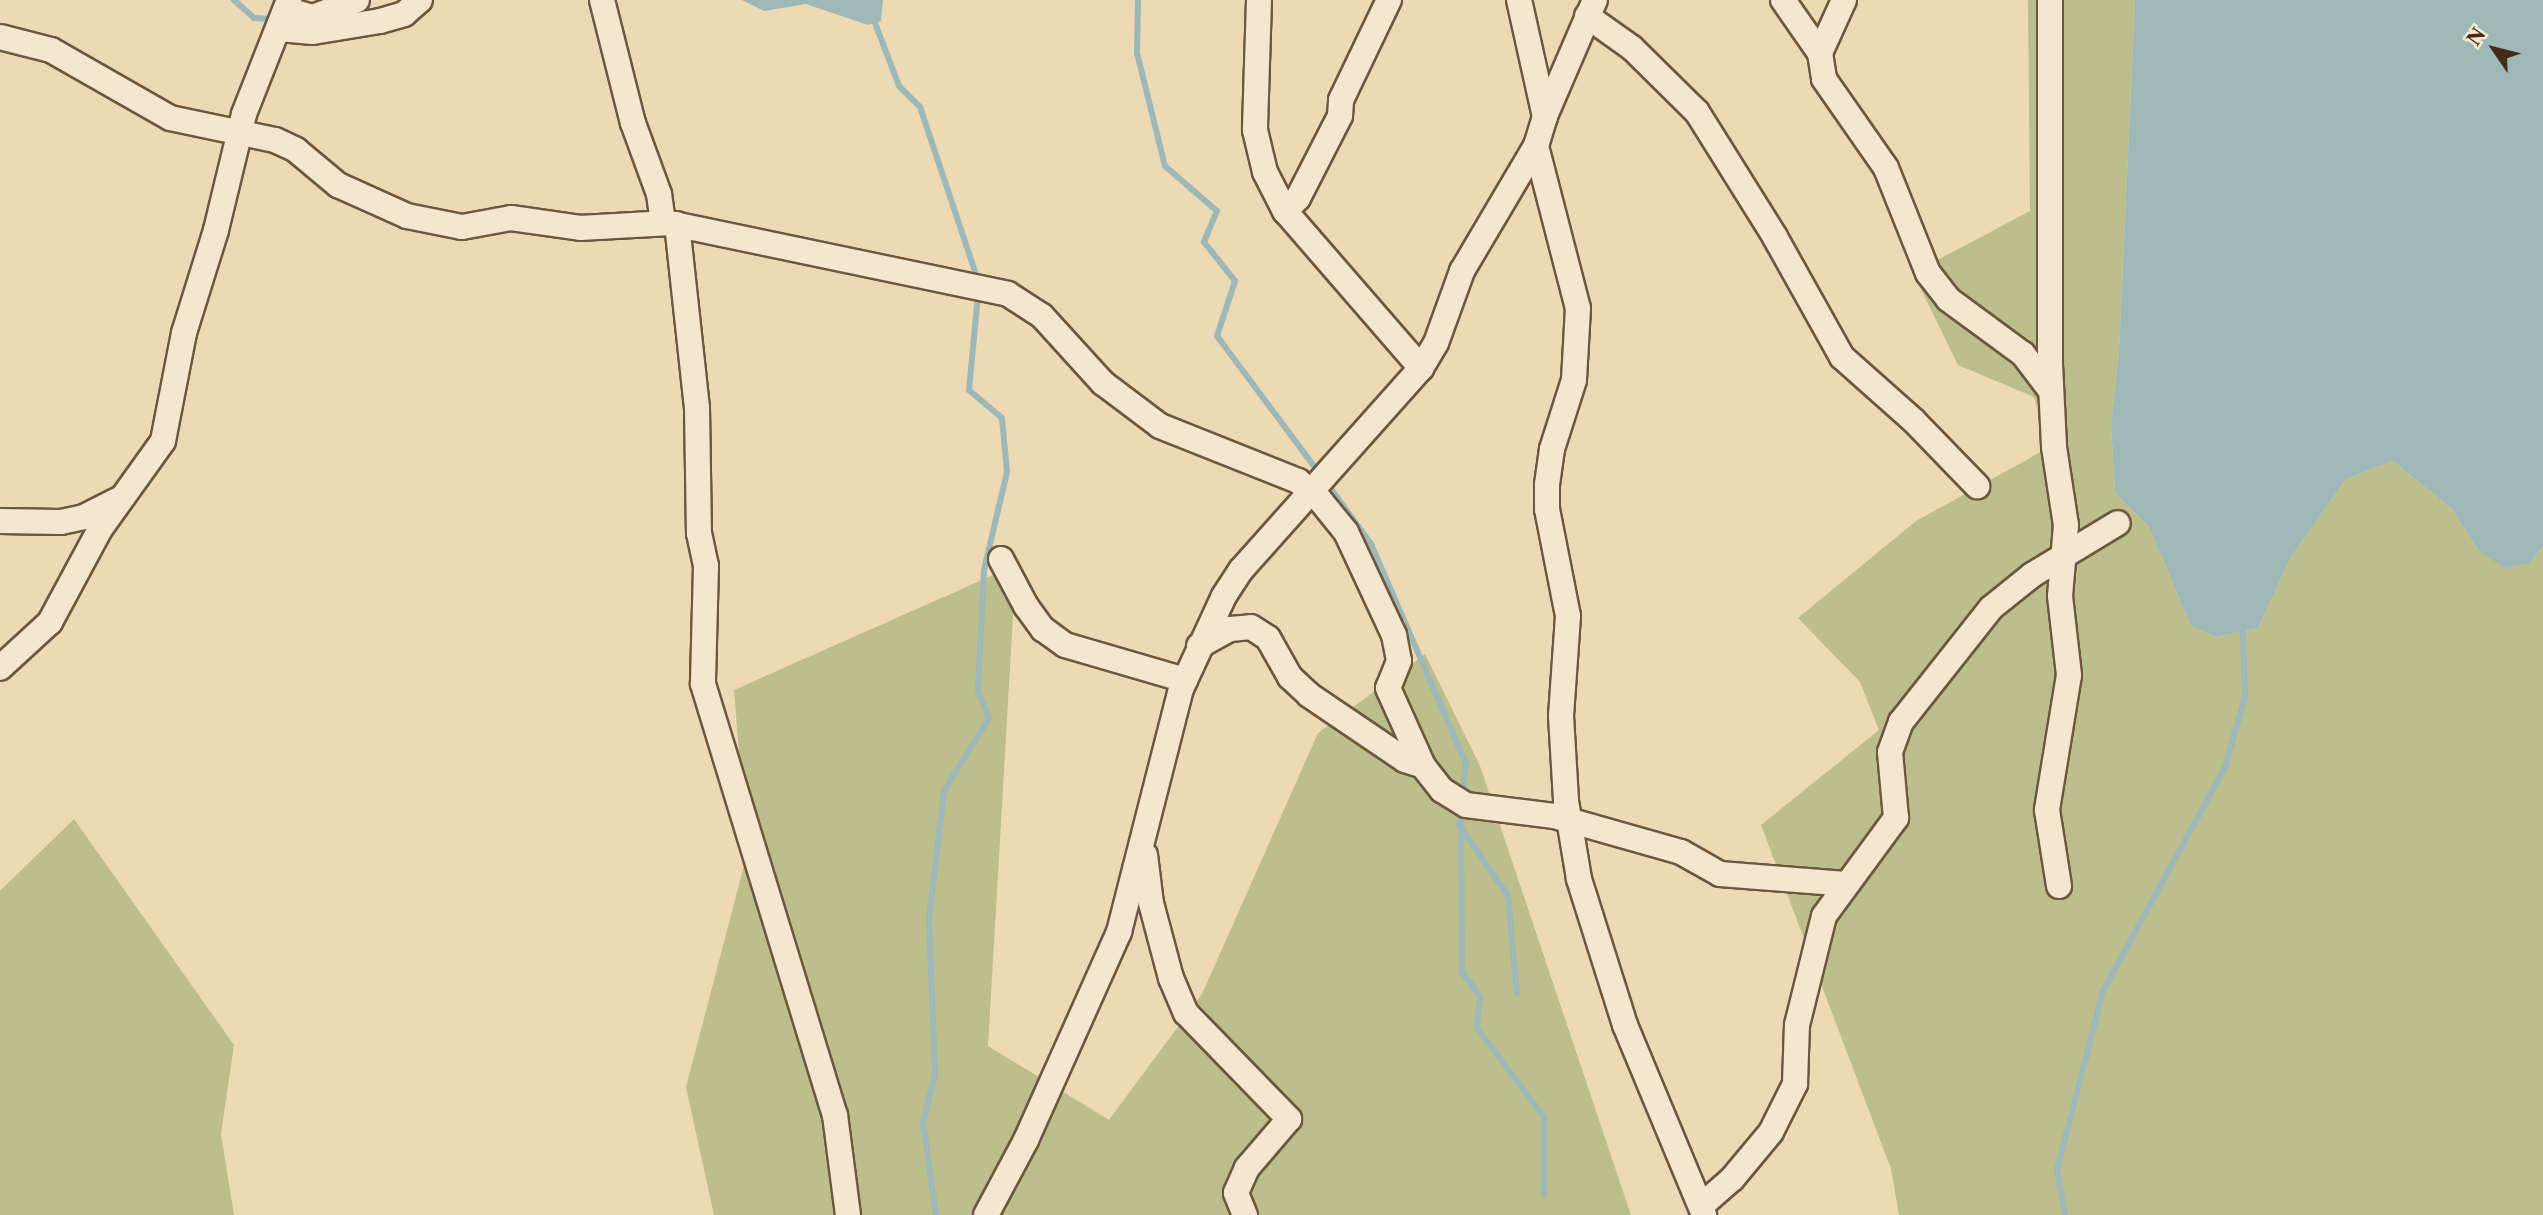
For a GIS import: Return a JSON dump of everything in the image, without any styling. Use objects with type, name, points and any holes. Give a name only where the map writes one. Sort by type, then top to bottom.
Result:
[{"type":"street","points":[[285,13],[313,17],[357,0]]},
{"type":"street","points":[[285,13],[313,32],[404,14],[420,0]]},
{"type":"street","points":[[602,0],[633,123],[670,223],[697,408],[699,533],[707,578],[703,684],[835,1115],[848,1215]]},
{"type":"street","points":[[1259,0],[1255,130],[1265,172],[1285,211],[1421,368]]},
{"type":"street","points":[[1285,211],[1298,198],[1340,116],[1341,100],[1389,0]]},
{"type":"street","points":[[1519,0],[1545,117]]},
{"type":"street","points":[[1783,0],[1820,53],[1824,79],[1886,168],[1928,273],[1948,299],[2023,354],[2052,391]]},
{"type":"street","points":[[1820,53],[1844,0]]},
{"type":"street","points":[[2050,0],[2052,391],[2054,447],[2066,524],[2061,556],[2062,631],[2069,674],[2047,810],[2059,886]]},
{"type":"street","points":[[986,1215],[1026,1140],[1119,932],[1144,844],[1165,744],[1199,646],[1241,570],[1421,368],[1436,343],[1462,271],[1536,146],[1545,117],[1591,8],[1697,113],[1755,211],[1775,237],[1842,357],[1977,486]]},
{"type":"street","points":[[0,668],[50,622],[89,547],[122,497],[151,460],[170,421],[184,333],[257,76],[285,13]]},
{"type":"street","points":[[0,37],[51,50],[170,118],[241,132],[296,150],[338,185],[371,204],[441,225],[462,227],[511,218],[580,228],[670,223],[1008,294],[1042,316],[1103,383],[1160,426],[1298,481],[1313,492],[1346,532],[1394,635],[1399,661],[1388,688],[1423,766],[1442,790],[1466,805],[1527,811],[1681,852],[1720,874],[1846,884]]},
{"type":"street","points":[[1536,146],[1577,309],[1574,380],[1552,449],[1547,484],[1568,616],[1561,716],[1570,824],[1580,879],[1625,1025],[1703,1211],[1771,1132],[1795,1084],[1797,1025],[1808,966],[1824,916],[1896,818],[1889,752],[1901,722],[1991,608],[2061,556],[2118,523]]},
{"type":"street","points":[[0,521],[33,524],[73,519],[122,497]]},
{"type":"street","points":[[1001,559],[1026,606],[1043,629],[1065,645],[1185,680]]},
{"type":"street","points":[[1199,646],[1230,629],[1251,627],[1268,638],[1290,677],[1309,695],[1405,760],[1423,766]]},
{"type":"street","points":[[1144,844],[1151,902],[1171,978],[1186,1013],[1289,1119],[1247,1168],[1236,1193],[1245,1215]]},
{"type":"green space","points":[[2028,0],[2135,0],[2119,351],[2111,425],[2115,493],[2149,527],[2191,626],[2216,637],[2258,628],[2291,557],[2346,479],[2393,461],[2452,509],[2478,550],[2530,563],[2543,546],[2543,1215],[1899,1215],[1891,1169],[1761,825],[1879,730],[1860,682],[1798,618],[1916,521],[2048,448],[2034,397],[1958,365],[1913,273],[2030,211]]},
{"type":"green space","points":[[1016,565],[988,1046],[1109,1120],[1202,994],[1318,733],[1425,654],[1480,766],[1631,1215],[714,1215],[686,1087],[747,854],[734,690]]},
{"type":"green space","points":[[74,819],[234,1045],[221,1134],[234,1215],[0,1215],[0,891]]},
{"type":"water","points":[[742,0],[883,0],[881,21],[868,25],[806,4],[764,11]]},
{"type":"water","points":[[2135,0],[2543,0],[2543,546],[2530,563],[2504,568],[2478,550],[2452,509],[2393,461],[2346,479],[2291,557],[2258,628],[2216,637],[2191,626],[2149,527],[2115,493],[2111,425],[2119,351]]},
{"type":"waterway","points":[[234,0],[254,18],[274,19]]},
{"type":"waterway","points":[[1138,0],[1137,53],[1165,166],[1217,211],[1204,242],[1235,281],[1217,336],[1319,473]]},
{"type":"waterway","points":[[875,23],[899,86],[920,107],[978,280]]},
{"type":"waterway","points":[[936,1215],[923,1123],[935,1075],[929,920],[944,791],[989,718],[978,691],[984,570],[1007,472],[1002,418],[969,390],[978,294]]},
{"type":"waterway","points":[[1326,482],[1371,544],[1466,764],[1462,797]]},
{"type":"waterway","points":[[2065,1215],[2057,1170],[2103,991],[2225,767],[2245,697],[2243,632]]},
{"type":"waterway","points":[[1461,808],[1462,972],[1480,997],[1477,1028],[1544,1117],[1544,1194]]},
{"type":"waterway","points":[[1458,823],[1508,896],[1517,994]]}]
